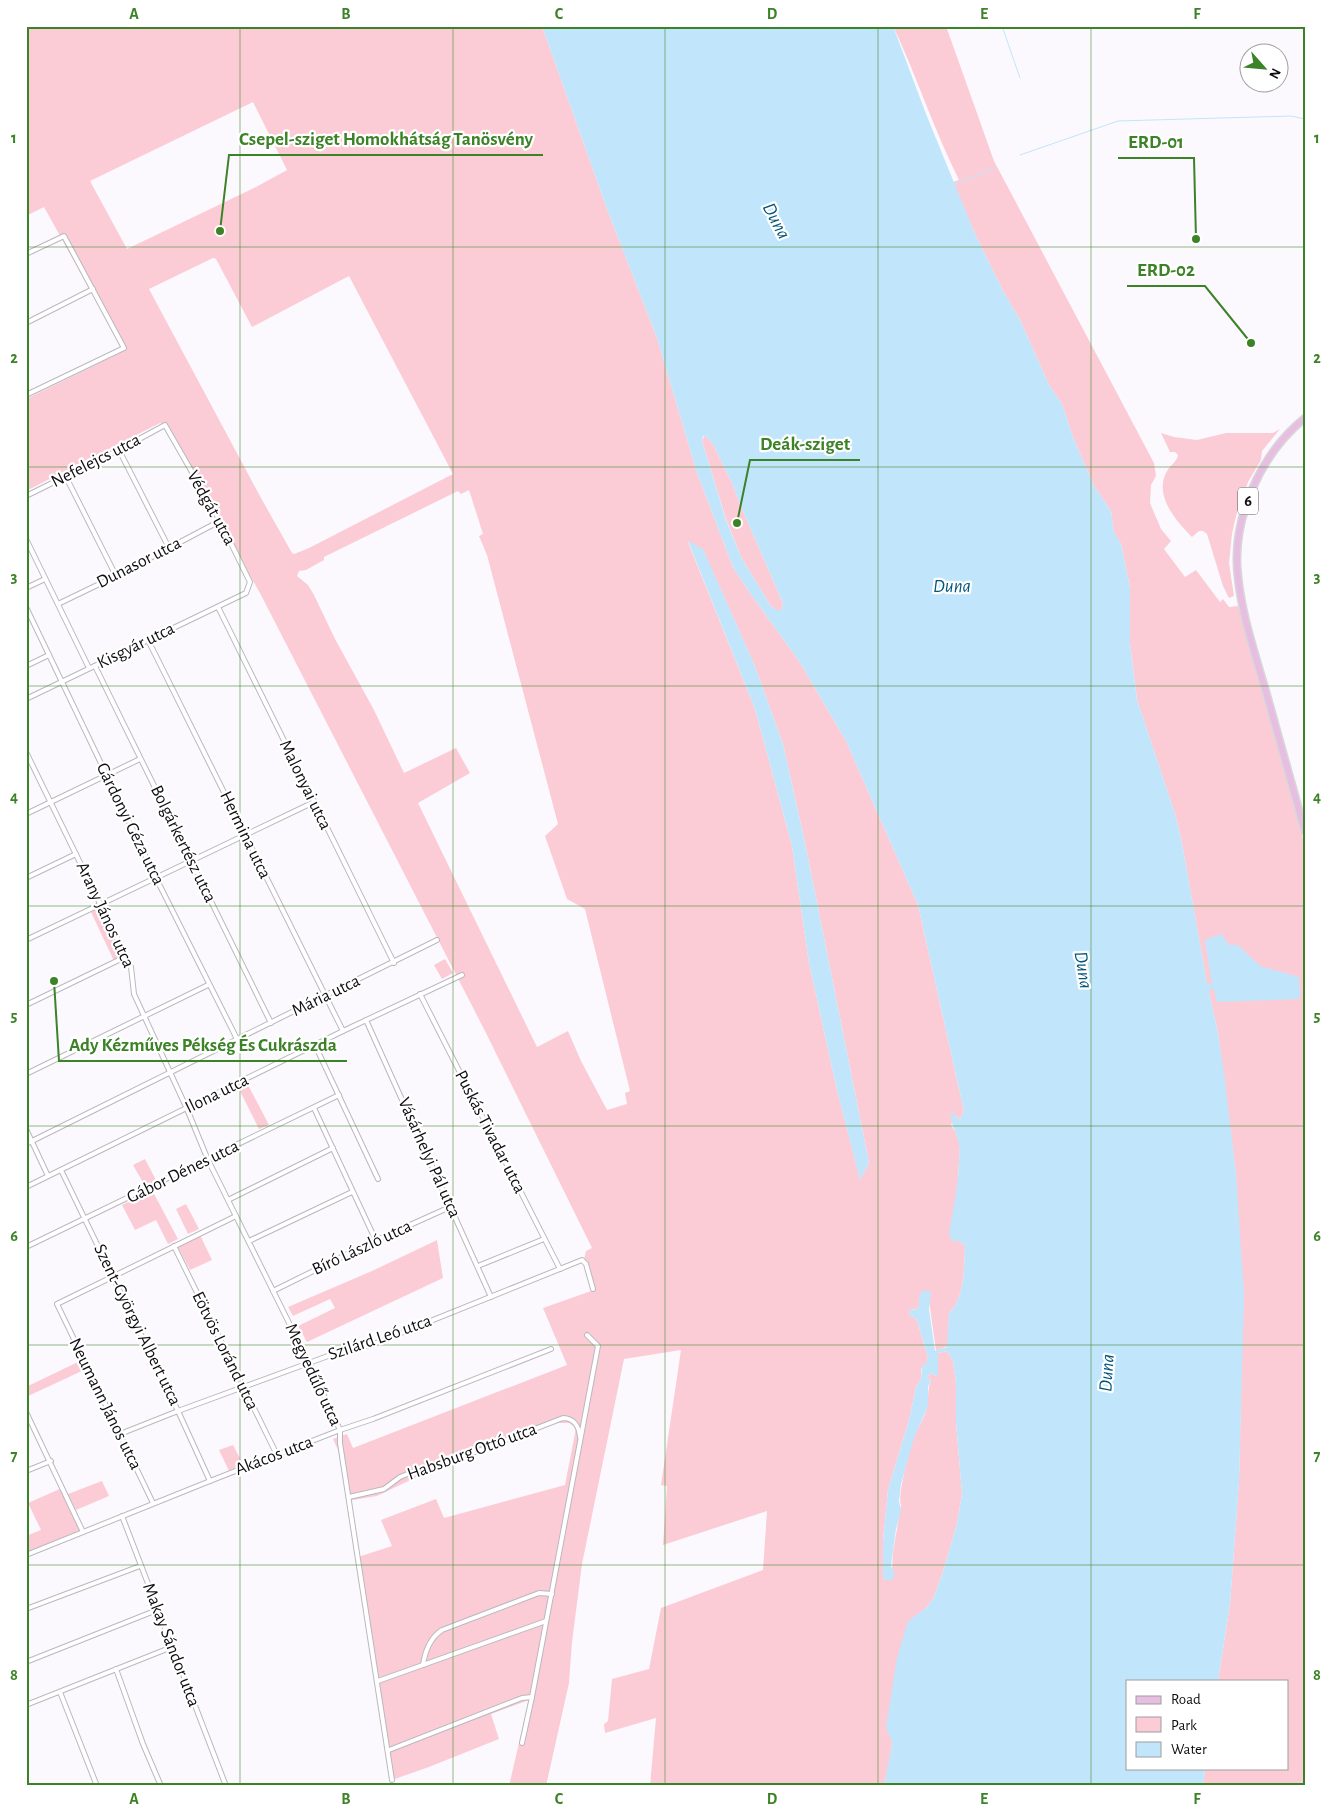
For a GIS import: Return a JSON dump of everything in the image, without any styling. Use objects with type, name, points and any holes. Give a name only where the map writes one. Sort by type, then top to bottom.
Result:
[{"type":"main road","name":"6","points":[[1305,418],[1283,439],[1254,485],[1242,520],[1238,544],[1238,576],[1248,627],[1305,832]]},
{"type":"street","points":[[26,254],[64,236],[124,348],[26,395]]},
{"type":"street","points":[[26,323],[93,289]]},
{"type":"street","name":"Nefelejcs utca","points":[[26,496],[165,425]]},
{"type":"street","name":"Védgát utca","points":[[165,425],[250,579],[246,593]]},
{"type":"street","points":[[119,450],[169,548]]},
{"type":"street","points":[[66,477],[116,576]]},
{"type":"street","name":"Dunasor utca","points":[[58,604],[220,522]]},
{"type":"street","points":[[26,539],[89,668]]},
{"type":"street","points":[[26,588],[45,579]]},
{"type":"street","name":"Kisgyár utca","points":[[26,699],[246,593]]},
{"type":"street","name":"Malonyai utca","points":[[218,606],[394,963]]},
{"type":"street","name":"Gárdonyi Géza utca","points":[[26,607],[208,985],[237,1039]]},
{"type":"street","name":"Hermina utca","points":[[148,640],[343,1031]]},
{"type":"street","points":[[26,666],[49,655]]},
{"type":"street","name":"Bolgárkertész utca","points":[[95,666],[270,1023]]},
{"type":"street","name":"Arany János utca","points":[[26,752],[132,972],[134,994],[187,1108]]},
{"type":"street","points":[[26,814],[140,759]]},
{"type":"street","points":[[26,940],[314,802]]},
{"type":"street","points":[[26,878],[76,854]]},
{"type":"street","name":"Mária utca","points":[[26,1144],[437,940]]},
{"type":"street","points":[[26,1005],[125,957]]},
{"type":"street","name":"Ilona utca","points":[[26,1187],[314,1045],[462,975]]},
{"type":"street","points":[[26,1074],[208,985]]},
{"type":"street","name":"Puskás Tivadar utca","points":[[420,994],[560,1269]]},
{"type":"street","name":"Vásárhelyi Pál utca","points":[[366,1020],[491,1297]]},
{"type":"street","points":[[314,1045],[378,1179]]},
{"type":"street","name":"Gábor Dénes utca","points":[[26,1248],[339,1095]]},
{"type":"street","name":"Megyedűlő utca","points":[[187,1108],[208,1160],[309,1363],[340,1430],[340,1443],[389,1750],[392,1780]]},
{"type":"street","points":[[314,1108],[376,1241]]},
{"type":"street","points":[[26,1129],[48,1176]]},
{"type":"street","points":[[228,1200],[333,1148]]},
{"type":"street","name":"Szent-Györgyi Albert utca","points":[[61,1170],[86,1218],[210,1481]]},
{"type":"street","points":[[249,1241],[352,1192]]},
{"type":"street","name":"Bíró László utca","points":[[273,1291],[450,1207]]},
{"type":"street","points":[[113,1276],[236,1216]]},
{"type":"street","points":[[478,1266],[544,1239]]},
{"type":"street","name":"Eötvös Loránd utca","points":[[174,1246],[277,1455]]},
{"type":"street","name":"Szilárd Leó utca","points":[[120,1434],[309,1363],[358,1346],[371,1345],[582,1260],[586,1264],[593,1289]]},
{"type":"street","name":"Neumann János utca","points":[[113,1276],[57,1304],[154,1503]]},
{"type":"street","points":[[522,1743],[581,1443],[598,1346],[587,1335]]},
{"type":"street","name":"Akácos utca","points":[[26,1555],[210,1481],[551,1349]]},
{"type":"street","points":[[26,1412],[83,1532]]},
{"type":"street","name":"Habsburg Ottó utca","points":[[349,1497],[384,1489],[400,1477],[465,1456],[563,1418],[572,1421],[578,1427],[581,1443]]},
{"type":"street","points":[[26,1471],[50,1461]]},
{"type":"street","name":"Makay Sándor utca","points":[[122,1516],[226,1786]]},
{"type":"street","points":[[26,1609],[140,1566]]},
{"type":"street","points":[[423,1665],[428,1646],[434,1635],[442,1630],[539,1593],[552,1594]]},
{"type":"street","points":[[26,1662],[157,1610]]},
{"type":"street","points":[[378,1681],[546,1621]]},
{"type":"street","points":[[26,1705],[172,1647]]},
{"type":"street","points":[[116,1669],[143,1744],[161,1786]]},
{"type":"street","points":[[60,1692],[97,1786]]},
{"type":"street","points":[[389,1750],[522,1698],[532,1696]]},
{"type":"green space","points":[[26,26],[542,26],[607,209],[657,338],[697,473],[733,567],[799,661],[846,741],[918,905],[964,1111],[960,1119],[955,1116],[951,1125],[960,1144],[958,1180],[959,1241],[965,1246],[963,1282],[958,1299],[949,1313],[948,1346],[936,1351],[929,1301],[919,1295],[919,1306],[917,1309],[910,1310],[909,1314],[917,1320],[928,1358],[927,1364],[921,1369],[921,1379],[916,1387],[909,1420],[888,1490],[883,1541],[883,1579],[892,1570],[901,1505],[902,1482],[914,1436],[927,1407],[931,1380],[927,1378],[930,1373],[936,1376],[938,1353],[947,1351],[953,1361],[956,1383],[956,1421],[962,1494],[957,1524],[933,1599],[926,1608],[908,1622],[890,1758],[884,1786],[650,1786],[656,1718],[605,1733],[604,1724],[608,1721],[612,1679],[649,1669],[661,1608],[763,1570],[767,1511],[663,1545],[667,1486],[661,1485],[681,1350],[624,1359],[582,1564],[569,1683],[546,1786],[509,1786],[529,1700],[491,1714],[499,1739],[392,1780],[355,1558],[392,1546],[381,1520],[436,1499],[444,1518],[565,1485],[576,1428],[569,1423],[557,1423],[473,1455],[446,1463],[377,1496],[347,1501],[338,1450],[333,1439],[347,1434],[353,1448],[567,1365],[543,1308],[594,1290],[588,1265],[584,1259],[586,1251],[592,1248],[485,1031],[261,595],[165,425],[160,423],[26,491],[26,399],[124,351],[44,207],[26,216],[26,174],[28,173],[26,170]],"holes":[[[253,102],[287,170],[256,187],[127,249],[90,181]],[[213,258],[216,259],[252,327],[349,276],[453,474],[309,548],[294,554],[292,553],[149,289]],[[469,490],[483,534],[479,536],[487,555],[558,824],[545,836],[567,899],[585,909],[630,1091],[625,1093],[627,1104],[607,1110],[581,1061],[568,1031],[537,1047],[418,803],[470,773],[456,748],[404,773],[374,710],[335,639],[314,595],[308,585],[297,576],[299,571],[306,570],[324,560],[324,557],[458,491],[461,494]],[[688,542],[703,550],[754,664],[783,744],[804,838],[869,1163],[860,1179],[837,1090],[809,963],[792,846],[755,709]]]},
{"type":"green space","points":[[893,26],[946,26],[994,161],[1154,463],[1156,476],[1151,485],[1150,503],[1161,529],[1171,541],[1164,549],[1185,577],[1196,570],[1220,602],[1223,599],[1229,607],[1238,606],[1240,608],[1305,846],[1305,1786],[1203,1786],[1205,1770],[1288,1770],[1288,1680],[1218,1680],[1230,1604],[1239,1481],[1241,1393],[1236,1175],[1218,1033],[1207,984],[1181,838],[1175,814],[1137,700],[1130,644],[1130,588],[1121,544],[1114,533],[1111,511],[1094,486],[1074,440],[1062,404],[1049,385],[1020,320],[1003,291],[975,234],[953,182],[959,180]]},
{"type":"green space","points":[[1280,429],[1262,451],[1261,460],[1248,482],[1236,516],[1229,563],[1234,596],[1229,598],[1223,586],[1207,534],[1199,531],[1192,537],[1168,507],[1163,489],[1163,480],[1178,455],[1175,452],[1170,452],[1161,433],[1197,440],[1226,433],[1273,433]]},
{"type":"green space","points":[[704,436],[713,444],[732,483],[783,603],[782,610],[776,610],[770,605],[741,557],[726,519],[702,441]]},
{"type":"green space","points":[[100,907],[122,954],[114,961],[91,912]]},
{"type":"green space","points":[[445,959],[453,973],[442,979],[434,965]]},
{"type":"green space","points":[[246,1081],[269,1125],[259,1129],[237,1085]]},
{"type":"green space","points":[[145,1159],[156,1180],[145,1186],[133,1165]]},
{"type":"green space","points":[[152,1190],[178,1239],[168,1244],[156,1220],[135,1230],[122,1205]]},
{"type":"green space","points":[[186,1204],[199,1229],[188,1234],[176,1209]]},
{"type":"green space","points":[[200,1235],[212,1260],[190,1270],[177,1246]]},
{"type":"green space","points":[[437,1240],[443,1278],[307,1342],[298,1326],[335,1308],[330,1299],[293,1316],[288,1307],[372,1271]]},
{"type":"green space","points":[[80,1361],[84,1370],[26,1397],[26,1387]]},
{"type":"green space","points":[[233,1445],[243,1464],[229,1471],[219,1450]]},
{"type":"green space","points":[[102,1481],[109,1496],[76,1510],[68,1494]]},
{"type":"green space","points":[[62,1488],[80,1532],[26,1552],[26,1536],[41,1530],[28,1503]]},
{"type":"water","name":"Duna","points":[[542,26],[893,26],[926,114],[975,234],[1003,291],[1020,320],[1049,385],[1062,404],[1074,440],[1094,486],[1111,511],[1114,532],[1121,544],[1130,588],[1130,644],[1137,700],[1175,814],[1181,838],[1207,983],[1212,985],[1205,940],[1221,934],[1229,945],[1238,945],[1260,966],[1299,977],[1300,996],[1298,999],[1217,1002],[1214,990],[1211,988],[1209,992],[1218,1033],[1236,1174],[1244,1295],[1239,1482],[1230,1604],[1218,1680],[1126,1680],[1126,1770],[1205,1770],[1203,1786],[884,1786],[892,1744],[886,1728],[897,1658],[908,1621],[926,1608],[933,1599],[957,1524],[962,1494],[956,1421],[956,1383],[953,1361],[947,1351],[938,1353],[938,1375],[930,1373],[927,1378],[931,1380],[928,1387],[928,1406],[914,1438],[901,1484],[899,1501],[901,1510],[896,1529],[891,1566],[895,1574],[892,1580],[885,1580],[883,1578],[883,1541],[888,1490],[909,1420],[916,1387],[921,1379],[922,1365],[926,1364],[928,1358],[917,1320],[909,1314],[910,1310],[917,1309],[919,1306],[919,1295],[924,1290],[931,1292],[929,1309],[935,1351],[947,1347],[949,1313],[958,1299],[963,1282],[965,1246],[959,1241],[952,1241],[949,1233],[958,1181],[959,1151],[958,1139],[952,1124],[951,1115],[952,1110],[955,1116],[960,1119],[964,1111],[918,905],[846,741],[799,661],[733,567],[697,473],[657,338],[607,209]],"holes":[[[703,436],[707,437],[713,444],[732,483],[783,603],[782,610],[776,610],[770,605],[741,557],[726,520],[702,441]]]},
{"type":"water","points":[[688,541],[703,549],[754,664],[783,744],[804,838],[869,1163],[860,1180],[837,1090],[809,963],[792,846],[755,709]]},
{"type":"waterway","points":[[1002,26],[1020,78]]},
{"type":"waterway","points":[[1020,155],[1118,121],[1291,116],[1305,119]]},
{"type":"waterway","points":[[954,184],[995,168]]},
{"type":"place","name":"Csepel-sziget Homokhátság Tanösvény","points":[[220,231]]},
{"type":"place","name":"ERD-01","points":[[1196,239]]},
{"type":"place","name":"ERD-02","points":[[1251,343]]},
{"type":"place","name":"Deák-sziget","points":[[737,523]]},
{"type":"place","name":"Ady Kézműves Pékség És Cukrászda","points":[[54,981]]}]
